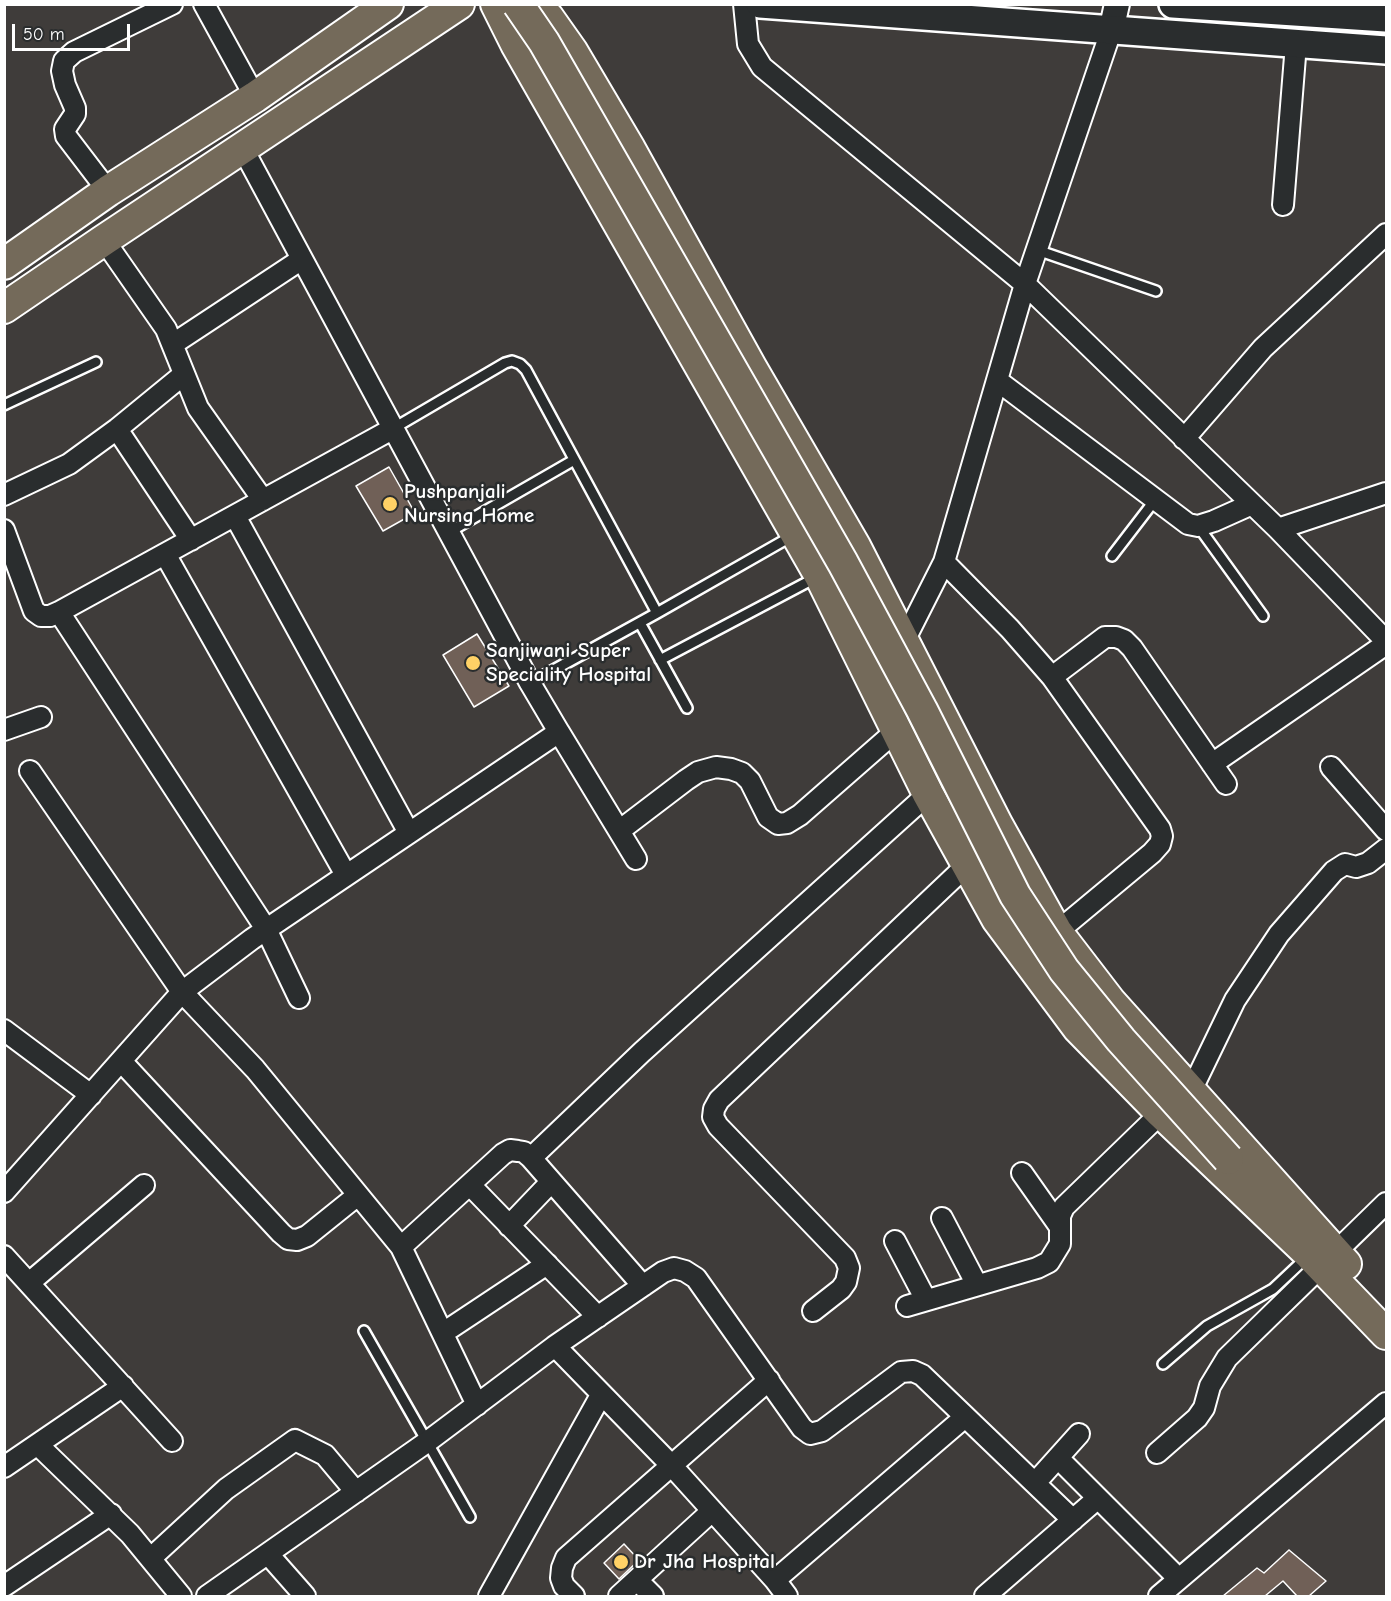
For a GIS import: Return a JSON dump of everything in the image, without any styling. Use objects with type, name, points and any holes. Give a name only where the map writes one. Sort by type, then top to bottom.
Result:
[{"type":"main road","points":[[4,264],[108,191],[255,97],[388,4]]},
{"type":"main road","points":[[4,308],[459,4]]},
{"type":"main road","points":[[496,4],[516,44],[820,576],[928,794],[997,919],[1078,1028],[1161,1113],[1267,1196]]},
{"type":"main road","points":[[518,4],[544,42],[843,563],[922,710],[1015,896],[1064,970],[1121,1040],[1229,1160],[1267,1196],[1386,1334]]},
{"type":"main road","points":[[535,4],[548,17],[572,51],[630,149],[778,414],[855,546],[997,824],[1057,932],[1110,1001],[1191,1091],[1267,1196]]},
{"type":"main road","points":[[760,4],[1386,51]]},
{"type":"main road","points":[[1173,4],[1284,8],[1386,18]]},
{"type":"main road","points":[[741,440],[778,414]]},
{"type":"main road","points":[[1322,1258],[1386,1307]]},
{"type":"street","points":[[108,191],[66,136],[65,129],[75,114],[75,108],[65,85],[62,71],[64,62],[74,52],[172,4]]},
{"type":"street","points":[[204,4],[255,97]]},
{"type":"street","points":[[744,4],[748,44],[762,67],[1025,285],[1278,528],[1386,642],[1212,764]]},
{"type":"street","points":[[878,693],[944,562],[1025,285],[1111,32],[1117,4]]},
{"type":"street","points":[[1283,205],[1288,44],[1284,8]]},
{"type":"street","points":[[243,149],[530,683],[636,859]]},
{"type":"street","points":[[1184,439],[1263,348],[1386,234]]},
{"type":"street","points":[[104,240],[156,312],[173,345],[198,408],[263,500]]},
{"type":"street","points":[[173,345],[302,259]]},
{"type":"street","points":[[4,495],[69,464],[117,429],[183,375]]},
{"type":"street","points":[[998,381],[1188,524],[1198,526],[1252,504]]},
{"type":"street","points":[[4,530],[11,572],[34,611],[41,616],[50,616],[394,428]]},
{"type":"street","points":[[117,429],[191,540]]},
{"type":"street","points":[[1278,528],[1386,493]]},
{"type":"street","points":[[234,516],[409,833]]},
{"type":"street","points":[[165,554],[346,875]]},
{"type":"street","points":[[944,562],[1010,629],[1052,677],[1160,829],[1162,836],[1160,844],[1152,853],[1057,932]]},
{"type":"street","points":[[59,612],[266,929],[299,998]]},
{"type":"street","points":[[1052,677],[1105,637],[1124,640],[1132,648],[1226,784]]},
{"type":"street","points":[[4,730],[40,717]]},
{"type":"street","points":[[619,831],[698,772],[716,767],[742,773],[750,781],[768,817],[778,824],[787,823],[800,815],[896,731]]},
{"type":"street","points":[[4,1192],[182,992],[266,929],[559,732]]},
{"type":"street","points":[[1331,767],[1386,830]]},
{"type":"street","points":[[30,771],[182,992],[255,1070],[401,1247],[477,1405]]},
{"type":"street","points":[[531,1158],[642,1052],[928,794]]},
{"type":"street","points":[[1191,1091],[1234,1000],[1279,934],[1334,871],[1345,864],[1356,867],[1368,863],[1386,849]]},
{"type":"street","points":[[813,1311],[841,1289],[846,1282],[849,1268],[845,1258],[718,1126],[713,1117],[714,1109],[718,1100],[968,864]]},
{"type":"street","points":[[4,1030],[91,1095]]},
{"type":"street","points":[[121,1061],[288,1239],[297,1240],[307,1236],[358,1195]]},
{"type":"street","points":[[907,1306],[1037,1268],[1049,1262],[1060,1244],[1060,1216],[1064,1208],[1161,1113]]},
{"type":"street","points":[[401,1247],[503,1154],[510,1150],[524,1152],[643,1286]]},
{"type":"street","points":[[1022,1173],[1060,1227]]},
{"type":"street","points":[[509,1226],[552,1182]]},
{"type":"street","points":[[29,1283],[144,1185]]},
{"type":"street","points":[[470,1185],[598,1317]]},
{"type":"street","points":[[1156,1453],[1197,1418],[1204,1408],[1210,1386],[1227,1358],[1322,1258],[1386,1203]]},
{"type":"street","points":[[942,1218],[977,1286]]},
{"type":"street","points":[[895,1241],[926,1300]]},
{"type":"street","points":[[4,1256],[172,1441]]},
{"type":"street","points":[[443,1333],[547,1264]]},
{"type":"street","points":[[207,1596],[427,1442],[555,1346],[663,1272],[674,1268],[685,1270],[696,1278],[802,1428],[810,1434],[822,1431],[901,1372],[913,1371],[922,1375],[1073,1520]]},
{"type":"street","points":[[555,1346],[672,1466],[787,1596]]},
{"type":"street","points":[[574,1596],[564,1586],[561,1578],[566,1558],[769,1380]]},
{"type":"street","points":[[4,1467],[123,1386]]},
{"type":"street","points":[[489,1596],[601,1395]]},
{"type":"street","points":[[1159,1596],[1386,1403]]},
{"type":"street","points":[[775,1580],[965,1417]]},
{"type":"street","points":[[1035,1483],[1079,1434]]},
{"type":"street","points":[[151,1558],[226,1490],[295,1440],[325,1455],[356,1492]]},
{"type":"street","points":[[38,1444],[111,1514],[151,1558],[181,1596]]},
{"type":"street","points":[[1058,1458],[1179,1579]]},
{"type":"street","points":[[985,1596],[1098,1498]]},
{"type":"street","points":[[619,1596],[712,1511]]},
{"type":"street","points":[[4,1586],[111,1514]]},
{"type":"street","points":[[268,1554],[304,1596]]},
{"type":"street","points":[[637,1580],[653,1596]]},
{"type":"lane","points":[[1037,250],[1156,291]]},
{"type":"lane","points":[[394,428],[505,363],[512,361],[520,364],[526,370],[657,613]]},
{"type":"lane","points":[[4,405],[96,362]]},
{"type":"lane","points":[[449,532],[574,460]]},
{"type":"lane","points":[[1112,556],[1155,500]]},
{"type":"lane","points":[[1198,526],[1263,616]]},
{"type":"lane","points":[[530,683],[795,534]]},
{"type":"lane","points":[[660,660],[820,576]]},
{"type":"lane","points":[[640,623],[687,708]]},
{"type":"lane","points":[[1163,1364],[1214,1321],[1273,1289],[1322,1258]]},
{"type":"lane","points":[[364,1331],[470,1517]]},
{"type":"building","points":[[389,467],[415,513],[383,531],[356,486]]},
{"type":"building","points":[[477,634],[509,686],[474,707],[443,655]]},
{"type":"building","points":[[624,1544],[639,1560],[619,1579],[604,1563]]},
{"type":"building","points":[[1289,1550],[1326,1581],[1309,1596],[1297,1596],[1283,1581],[1265,1596],[1223,1596],[1257,1568],[1264,1573]]},
{"type":"place","name":"Pushpanjali Nursing Home","points":[[390,504]]},
{"type":"place","name":"Sanjiwani Super Speciality Hospital","points":[[473,663]]},
{"type":"place","name":"Dr Jha Hospital","points":[[621,1562]]}]
